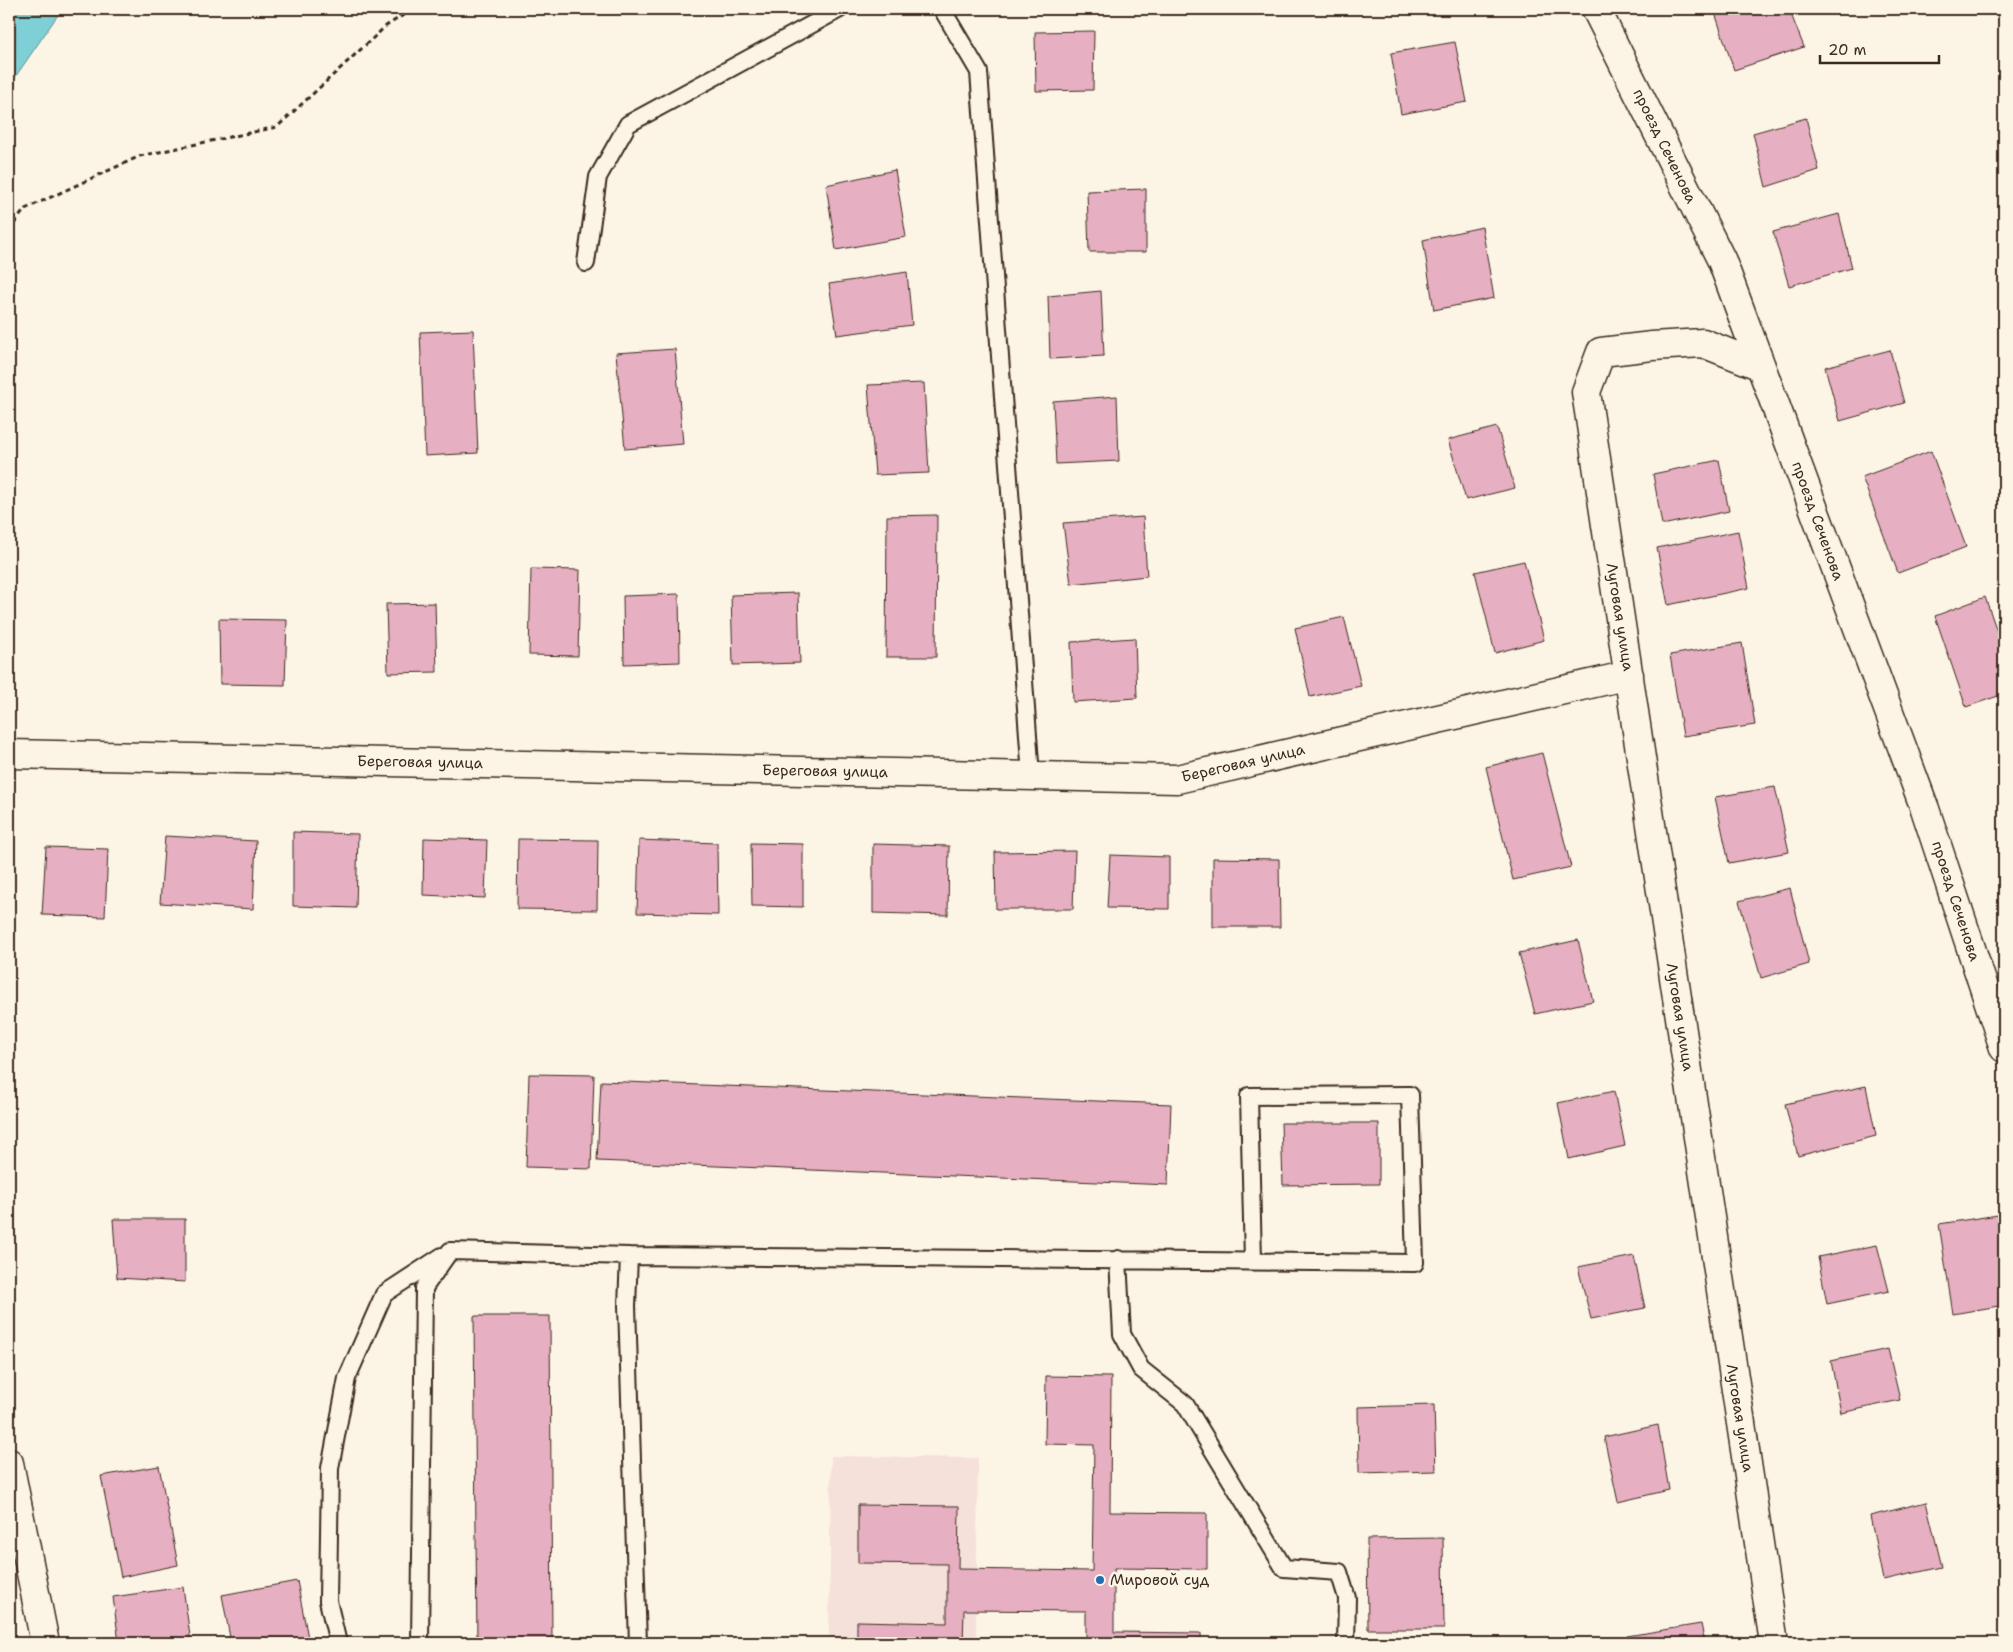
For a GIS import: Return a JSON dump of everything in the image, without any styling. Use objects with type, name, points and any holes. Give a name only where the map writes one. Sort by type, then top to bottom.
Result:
[{"type":"street","name":"проезд Сеченова","points":[[1596,9],[1722,261],[1925,808],[2004,1048]]},
{"type":"street","name":"Луговая улица","points":[[1761,366],[1703,343],[1601,352],[1586,392],[1774,1643]]},
{"type":"street","name":"Береговая улица","points":[[9,754],[1177,779],[1629,675]]},
{"type":"street","points":[[9,1463],[45,1643]]},
{"type":"lane","points":[[586,263],[598,177],[628,124],[840,9]]},
{"type":"lane","points":[[942,9],[979,72],[1031,776]]},
{"type":"lane","points":[[338,1643],[328,1601],[330,1468],[347,1378],[384,1294],[450,1251],[629,1256],[1415,1263],[1410,1095],[1249,1096],[1253,1261]]},
{"type":"lane","points":[[420,1643],[424,1288],[450,1251]]},
{"type":"lane","points":[[629,1256],[627,1306],[638,1643]]},
{"type":"lane","points":[[1118,1259],[1122,1334],[1141,1369],[1185,1404],[1284,1568],[1339,1572],[1347,1598],[1346,1643]]},
{"type":"path","points":[[9,231],[25,209],[140,156],[277,127],[386,26],[413,9]]},
{"type":"shaded area","points":[[831,1456],[978,1458],[976,1643],[829,1643]]},
{"type":"water","points":[[9,9],[62,9],[9,86]]},
{"type":"building","points":[[1789,9],[1804,47],[1734,70],[1714,10]]},
{"type":"building","points":[[1094,31],[1093,90],[1036,91],[1035,32]]},
{"type":"building","points":[[1455,42],[1467,102],[1401,114],[1391,53]]},
{"type":"building","points":[[1806,118],[1819,170],[1766,187],[1753,133]]},
{"type":"building","points":[[895,170],[906,237],[836,250],[826,185]]},
{"type":"building","points":[[1146,189],[1146,252],[1089,252],[1087,191]]},
{"type":"building","points":[[1839,214],[1852,268],[1789,286],[1773,232]]},
{"type":"building","points":[[1482,227],[1494,298],[1434,310],[1423,240]]},
{"type":"building","points":[[907,272],[912,325],[837,335],[829,284]]},
{"type":"building","points":[[1101,291],[1104,356],[1050,359],[1048,296]]},
{"type":"building","points":[[473,330],[478,453],[425,456],[420,332]]},
{"type":"building","points":[[675,349],[683,444],[625,449],[616,353]]},
{"type":"building","points":[[1890,350],[1904,403],[1840,421],[1825,367]]},
{"type":"building","points":[[924,383],[929,473],[875,475],[868,385]]},
{"type":"building","points":[[1117,396],[1119,461],[1056,464],[1053,401]]},
{"type":"building","points":[[1497,427],[1515,488],[1466,500],[1448,440]]},
{"type":"building","points":[[1931,451],[1966,547],[1898,573],[1862,477]]},
{"type":"building","points":[[1719,460],[1729,511],[1662,525],[1653,474]]},
{"type":"building","points":[[937,515],[936,657],[886,657],[887,516]]},
{"type":"building","points":[[1143,517],[1147,576],[1071,584],[1063,523]]},
{"type":"building","points":[[1738,531],[1749,588],[1668,605],[1657,548]]},
{"type":"building","points":[[1524,561],[1544,640],[1495,653],[1475,572]]},
{"type":"building","points":[[531,569],[580,570],[578,656],[529,655]]},
{"type":"building","points":[[798,593],[800,663],[733,665],[731,595]]},
{"type":"building","points":[[679,594],[680,662],[624,664],[623,596]]},
{"type":"building","points":[[1985,597],[2004,651],[2004,694],[1966,707],[1935,616]]},
{"type":"building","points":[[435,603],[437,672],[388,673],[386,604]]},
{"type":"building","points":[[1344,617],[1361,686],[1310,697],[1295,628]]},
{"type":"building","points":[[219,619],[287,620],[285,685],[220,684]]},
{"type":"building","points":[[1135,638],[1137,698],[1073,702],[1071,642]]},
{"type":"building","points":[[1742,643],[1755,725],[1683,736],[1670,655]]},
{"type":"building","points":[[1542,753],[1571,867],[1513,880],[1486,767]]},
{"type":"building","points":[[1775,787],[1789,852],[1729,863],[1715,797]]},
{"type":"building","points":[[293,832],[358,834],[356,908],[293,906]]},
{"type":"building","points":[[165,836],[256,841],[253,909],[160,903]]},
{"type":"building","points":[[424,838],[487,840],[485,898],[423,895]]},
{"type":"building","points":[[518,839],[598,840],[597,910],[517,909]]},
{"type":"building","points":[[639,840],[717,843],[718,915],[637,913]]},
{"type":"building","points":[[751,843],[803,844],[803,907],[752,906]]},
{"type":"building","points":[[873,844],[949,846],[948,915],[873,913]]},
{"type":"building","points":[[46,847],[108,849],[105,917],[42,915]]},
{"type":"building","points":[[1075,851],[1073,909],[996,909],[995,852]]},
{"type":"building","points":[[1110,855],[1169,857],[1169,909],[1107,908]]},
{"type":"building","points":[[1213,858],[1279,859],[1280,927],[1213,927]]},
{"type":"building","points":[[1790,888],[1809,964],[1761,978],[1739,901]]},
{"type":"building","points":[[1578,940],[1593,1001],[1535,1014],[1519,953]]},
{"type":"building","points":[[529,1074],[594,1075],[591,1169],[526,1167]]},
{"type":"building","points":[[601,1081],[1171,1104],[1168,1185],[597,1161]]},
{"type":"building","points":[[1866,1086],[1876,1136],[1798,1156],[1785,1104]]},
{"type":"building","points":[[1614,1091],[1625,1146],[1569,1159],[1558,1103]]},
{"type":"building","points":[[1281,1123],[1379,1123],[1379,1184],[1283,1185]]},
{"type":"building","points":[[2004,1214],[2004,1305],[1953,1314],[1939,1224]]},
{"type":"building","points":[[113,1219],[185,1219],[185,1282],[117,1278]]},
{"type":"building","points":[[1877,1245],[1889,1291],[1827,1304],[1818,1257]]},
{"type":"building","points":[[1634,1256],[1645,1308],[1591,1319],[1578,1267]]},
{"type":"building","points":[[474,1316],[550,1316],[552,1643],[477,1643]]},
{"type":"building","points":[[1888,1349],[1900,1400],[1841,1413],[1831,1361]]},
{"type":"building","points":[[1046,1376],[1111,1377],[1110,1512],[1207,1513],[1207,1569],[1114,1568],[1114,1632],[1201,1633],[1201,1643],[1086,1643],[1086,1611],[964,1610],[963,1643],[857,1643],[857,1621],[947,1623],[947,1564],[858,1563],[858,1505],[959,1506],[958,1569],[1092,1571],[1094,1445],[1045,1444]]},
{"type":"building","points":[[1434,1405],[1436,1471],[1359,1473],[1358,1407]]},
{"type":"building","points":[[1658,1425],[1669,1490],[1618,1502],[1604,1437]]},
{"type":"building","points":[[159,1466],[178,1565],[121,1577],[101,1476]]},
{"type":"building","points":[[1926,1502],[1942,1567],[1883,1580],[1870,1516]]},
{"type":"building","points":[[1443,1538],[1444,1629],[1368,1629],[1367,1539]]},
{"type":"building","points":[[297,1581],[309,1643],[231,1643],[222,1595]]},
{"type":"building","points":[[183,1587],[191,1643],[119,1643],[113,1597]]},
{"type":"building","points":[[1701,1624],[1705,1643],[1628,1643],[1627,1636]]},
{"type":"place","name":"Мировой суд","points":[[1100,1580]]}]
